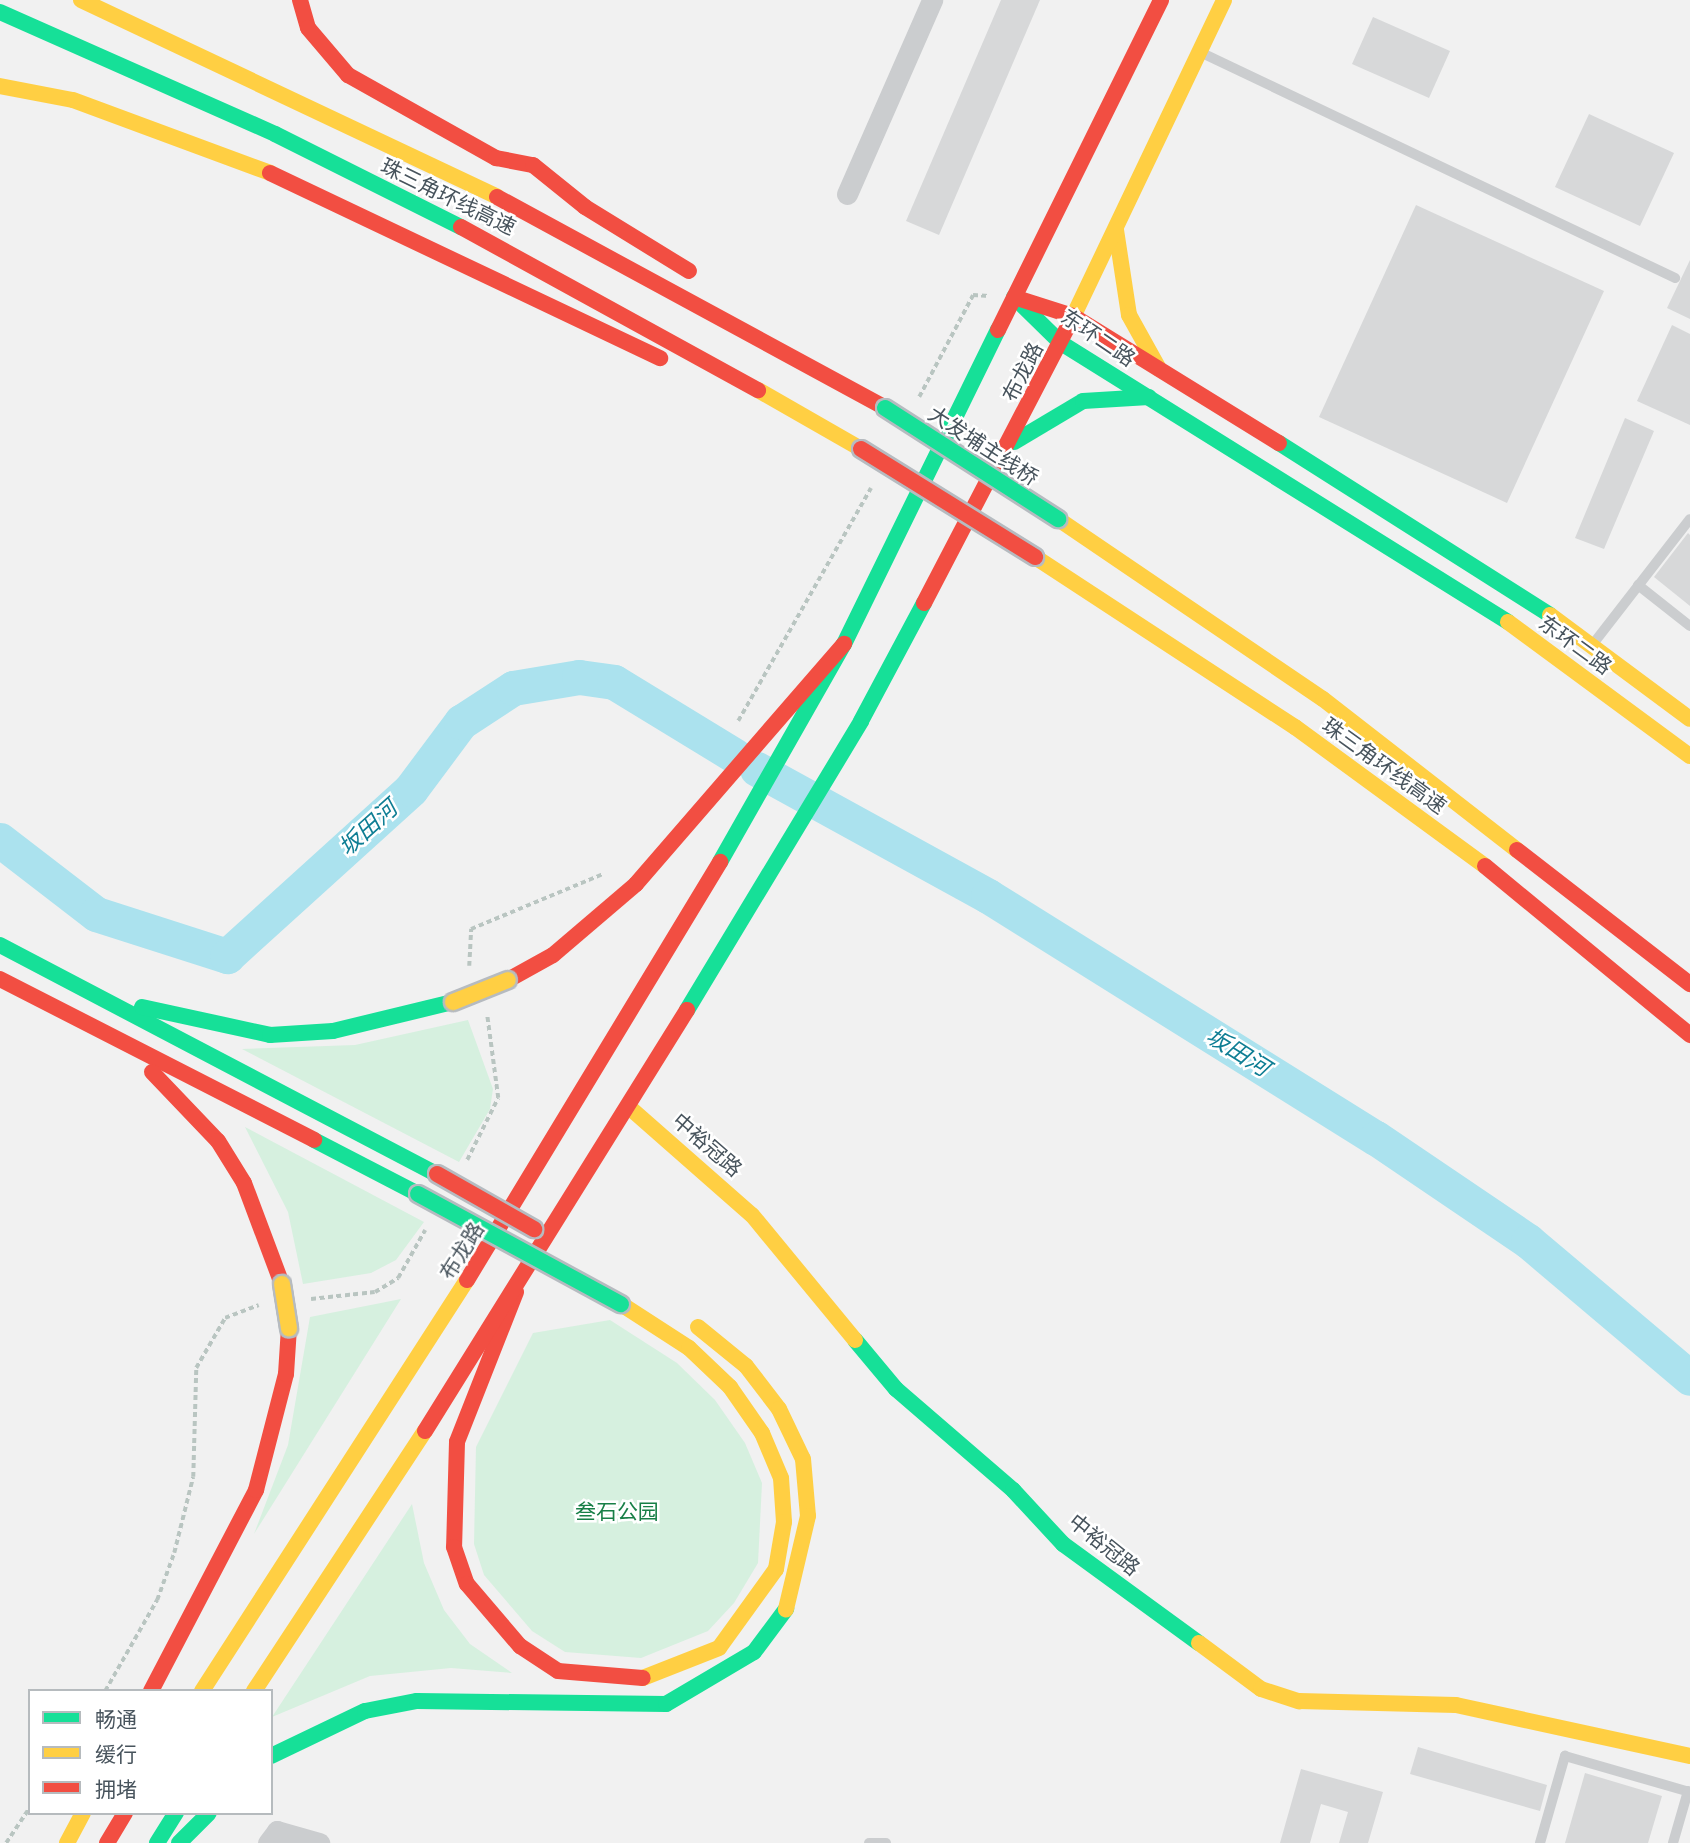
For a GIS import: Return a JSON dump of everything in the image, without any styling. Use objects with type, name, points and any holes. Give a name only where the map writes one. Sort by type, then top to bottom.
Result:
[{"type":"main road","name":"珠三角环线高速","points":[[81,0],[339,118],[606,252],[885,408]]},
{"type":"main road","points":[[300,0],[308,29],[348,75],[496,158],[533,165],[585,207],[701,279]]},
{"type":"main road","name":"布龙路","points":[[203,1689],[561,1134],[798,727],[844,643],[1161,0]]},
{"type":"main road","name":"布龙路","points":[[629,1108],[842,754],[1008,448],[1116,230],[1224,0]]},
{"type":"main road","name":"珠三角环线高速","points":[[0,12],[275,134],[554,272],[798,410],[1035,557],[1295,727],[1488,868],[1690,1035]]},
{"type":"main road","points":[[0,86],[73,100],[271,174],[704,378],[798,410]]},
{"type":"main road","points":[[1116,230],[1129,315],[1159,369]]},
{"type":"main road","name":"东环二路","points":[[1014,297],[1073,316],[1159,369],[1591,646],[1690,719]]},
{"type":"main road","name":"东环二路","points":[[1014,297],[1060,343],[1525,633],[1690,756]]},
{"type":"main road","points":[[754,316],[885,408]]},
{"type":"main road","points":[[1008,448],[1056,412],[1083,401],[1149,397]]},
{"type":"main road","name":"大发埔主线桥","points":[[885,408],[1058,519]]},
{"type":"main road","name":"珠三角环线高速","points":[[1058,519],[1323,699],[1690,984]]},
{"type":"main road","points":[[86,993],[270,1035],[333,1031],[453,1002],[508,980],[553,955],[636,884],[844,643]]},
{"type":"main road","points":[[0,945],[86,993],[437,1174],[566,1246]]},
{"type":"main road","points":[[0,979],[123,1046],[418,1194],[621,1304],[689,1348],[730,1387],[762,1433],[781,1478],[784,1522],[776,1569],[734,1631],[719,1648],[645,1678],[558,1671],[497,1624],[467,1584],[454,1547],[457,1442],[516,1292]]},
{"type":"main road","points":[[123,1046],[218,1141],[267,1229],[282,1284],[289,1328],[286,1374],[256,1490],[152,1689]]},
{"type":"main road","points":[[255,1689],[516,1292],[629,1108]]},
{"type":"main road","name":"中裕冠路","points":[[629,1108],[735,1198],[896,1389],[1013,1490],[1063,1544],[1261,1689],[1299,1701],[1456,1705],[1690,1756]]},
{"type":"main road","points":[[273,1755],[365,1711],[418,1701],[666,1704],[754,1652],[788,1606],[800,1567],[808,1517],[803,1459],[779,1409],[746,1366],[682,1315]]},
{"type":"main road","points":[[67,1843],[82,1815]]},
{"type":"main road","points":[[107,1843],[124,1815]]},
{"type":"main road","points":[[157,1843],[175,1815]]},
{"type":"main road","points":[[179,1843],[207,1815]]},
{"type":"street","points":[[847,194],[932,0]]},
{"type":"street","points":[[268,1843],[277,1831],[319,1843]]},
{"type":"lane","points":[[1200,52],[1675,278]]},
{"type":"lane","points":[[1591,646],[1690,519]]},
{"type":"lane","points":[[1638,585],[1690,626]]},
{"type":"lane","points":[[1540,1843],[1565,1756],[1689,1791],[1673,1843]]},
{"type":"lane","points":[[869,1843],[886,1843]]},
{"type":"path","points":[[915,404],[973,295],[1014,297]]},
{"type":"path","points":[[740,720],[877,478]]},
{"type":"path","points":[[470,970],[466,957],[471,929],[616,865]]},
{"type":"path","points":[[464,1165],[498,1098],[497,1054],[484,1008]]},
{"type":"path","points":[[298,1300],[375,1292],[398,1278],[431,1220]]},
{"type":"path","points":[[106,1689],[157,1600],[174,1553],[193,1477],[197,1368],[225,1318],[263,1303]]},
{"type":"path","points":[[6,1843],[28,1810]]},
{"type":"green space","points":[[468,1020],[493,1089],[490,1109],[459,1162],[242,1049],[355,1045]]},
{"type":"green space","points":[[245,1127],[424,1222],[396,1260],[371,1273],[303,1284],[288,1212]]},
{"type":"green space","points":[[401,1299],[254,1534],[288,1445],[310,1317]]},
{"type":"green space","name":"叁石公园","points":[[610,1320],[677,1363],[715,1400],[745,1443],[762,1483],[758,1563],[734,1603],[708,1631],[641,1658],[565,1652],[532,1631],[484,1575],[474,1544],[476,1447],[533,1333]]},
{"type":"green space","points":[[412,1504],[424,1563],[444,1610],[470,1644],[512,1673],[451,1668],[370,1676],[273,1715]]},
{"type":"building","points":[[1001,0],[1040,0],[939,235],[906,221]]},
{"type":"building","points":[[1373,17],[1450,51],[1429,98],[1352,64]]},
{"type":"building","points":[[1589,114],[1674,153],[1640,226],[1555,187]]},
{"type":"building","points":[[1416,205],[1604,291],[1507,503],[1319,417]]},
{"type":"building","points":[[1690,260],[1690,319],[1667,308]]},
{"type":"building","points":[[1672,325],[1690,334],[1690,425],[1637,401]]},
{"type":"building","points":[[1625,418],[1654,431],[1604,549],[1575,538]]},
{"type":"building","points":[[1688,533],[1690,535],[1690,606],[1654,577]]},
{"type":"building","points":[[1418,1747],[1547,1785],[1540,1811],[1410,1774]]},
{"type":"building","points":[[1301,1769],[1383,1792],[1368,1843],[1339,1843],[1348,1812],[1321,1804],[1310,1843],[1280,1843]]},
{"type":"building","points":[[1585,1773],[1662,1796],[1648,1843],[1565,1843]]},
{"type":"waterway","name":"坂田河","points":[[0,840],[96,914],[227,956],[411,789],[461,722],[513,688],[579,677],[614,682],[735,756]]},
{"type":"waterway","name":"坂田河","points":[[757,769],[988,896],[1376,1138],[1528,1241],[1690,1378]]},
{"type":"traffic: fast","points":[[0,12],[275,134],[461,227]]},
{"type":"traffic: fast","points":[[1014,297],[1061,343],[1508,622]]},
{"type":"traffic: fast","points":[[720,862],[844,644],[998,330]]},
{"type":"traffic: fast","points":[[1014,442],[1083,401],[1149,397]]},
{"type":"traffic: fast","points":[[885,408],[1058,519]]},
{"type":"traffic: fast","points":[[1279,443],[1550,615]]},
{"type":"traffic: fast","points":[[687,1010],[861,721],[924,603]]},
{"type":"traffic: fast","points":[[0,945],[437,1174]]},
{"type":"traffic: fast","points":[[142,1007],[270,1035],[333,1031],[453,1002]]},
{"type":"traffic: fast","points":[[314,1140],[418,1194]]},
{"type":"traffic: fast","points":[[418,1194],[621,1304]]},
{"type":"traffic: fast","points":[[855,1340],[896,1389],[1013,1490],[1063,1544],[1199,1643]]},
{"type":"traffic: fast","points":[[273,1755],[365,1711],[417,1701],[666,1704],[754,1652],[786,1609]]},
{"type":"traffic: fast","points":[[157,1843],[175,1815]]},
{"type":"traffic: fast","points":[[179,1843],[207,1815]]},
{"type":"traffic: slow","points":[[81,0],[497,197]]},
{"type":"traffic: slow","points":[[1072,319],[1224,0]]},
{"type":"traffic: slow","points":[[0,86],[73,100],[270,173]]},
{"type":"traffic: slow","points":[[1116,230],[1129,315],[1159,369]]},
{"type":"traffic: slow","points":[[758,390],[861,449]]},
{"type":"traffic: slow","points":[[1058,519],[1323,699],[1517,850]]},
{"type":"traffic: slow","points":[[1035,557],[1295,727],[1485,866]]},
{"type":"traffic: slow","points":[[1550,615],[1690,719]]},
{"type":"traffic: slow","points":[[1508,622],[1690,756]]},
{"type":"traffic: slow","points":[[453,1002],[508,980]]},
{"type":"traffic: slow","points":[[630,1108],[752,1215],[855,1340]]},
{"type":"traffic: slow","points":[[203,1689],[467,1280]]},
{"type":"traffic: slow","points":[[282,1284],[289,1328]]},
{"type":"traffic: slow","points":[[621,1304],[689,1348],[730,1387],[762,1433],[781,1478],[784,1522],[776,1569],[719,1648],[643,1678]]},
{"type":"traffic: slow","points":[[698,1327],[746,1366],[779,1409],[803,1459],[808,1516],[786,1609]]},
{"type":"traffic: slow","points":[[255,1689],[425,1431]]},
{"type":"traffic: slow","points":[[1199,1643],[1261,1689],[1299,1701],[1456,1705],[1690,1756]]},
{"type":"traffic: slow","points":[[67,1843],[82,1815]]},
{"type":"traffic: jam","points":[[300,0],[308,28],[348,75],[496,158],[533,165],[585,207],[689,271]]},
{"type":"traffic: jam","points":[[998,330],[1161,0]]},
{"type":"traffic: jam","points":[[270,173],[660,358]]},
{"type":"traffic: jam","points":[[497,197],[885,408]]},
{"type":"traffic: jam","points":[[461,227],[758,390]]},
{"type":"traffic: jam","points":[[1020,299],[1073,316],[1279,443]]},
{"type":"traffic: jam","points":[[924,603],[1072,319]]},
{"type":"traffic: jam","points":[[861,449],[1035,557]]},
{"type":"traffic: jam","points":[[508,980],[553,955],[636,884],[844,644]]},
{"type":"traffic: jam","points":[[1517,850],[1690,984]]},
{"type":"traffic: jam","points":[[467,1280],[720,862]]},
{"type":"traffic: jam","points":[[1485,866],[1690,1035]]},
{"type":"traffic: jam","points":[[0,979],[314,1140]]},
{"type":"traffic: jam","points":[[425,1431],[687,1010]]},
{"type":"traffic: jam","points":[[152,1072],[218,1141],[244,1183],[282,1284]]},
{"type":"traffic: jam","points":[[437,1174],[534,1229]]},
{"type":"traffic: jam","points":[[516,1292],[457,1442],[454,1547],[467,1584],[520,1646],[558,1671],[643,1678]]},
{"type":"traffic: jam","points":[[152,1689],[256,1490],[286,1374],[289,1328]]},
{"type":"traffic: jam","points":[[107,1843],[124,1815]]}]
